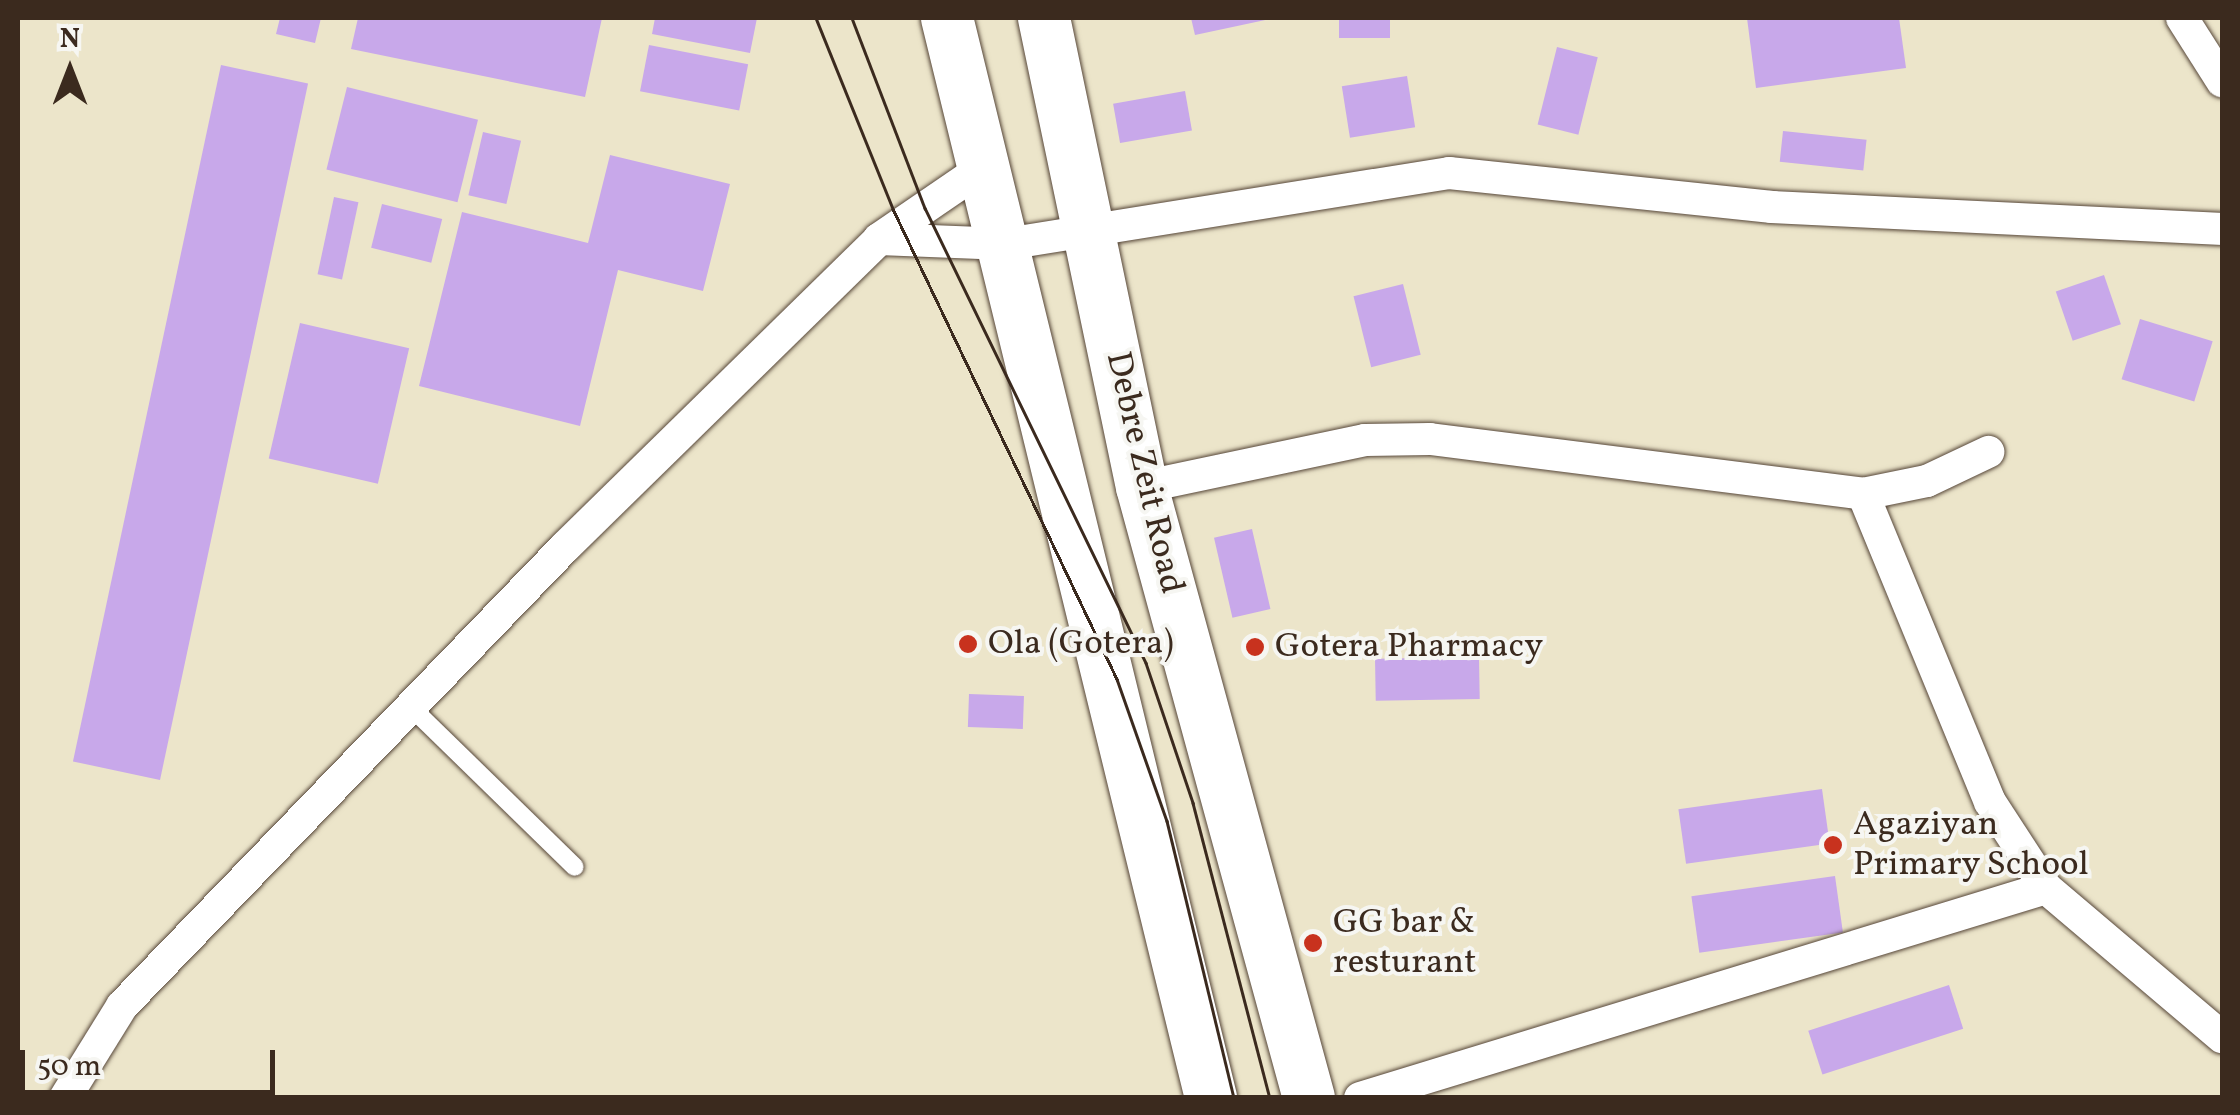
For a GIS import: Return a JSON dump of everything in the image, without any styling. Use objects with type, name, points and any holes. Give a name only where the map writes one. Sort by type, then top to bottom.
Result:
[{"type":"main road","name":"Debre Zeit Road","points":[[1044,18],[1142,487],[1309,1098]]},
{"type":"main road","points":[[950,28],[988,165],[1211,1098]]},
{"type":"street","points":[[2182,18],[2222,80]]},
{"type":"street","points":[[65,1098],[122,1006],[415,711],[566,546],[879,239],[988,165]]},
{"type":"street","points":[[879,239],[1006,244],[1091,234],[1449,172],[1772,207],[2222,229]]},
{"type":"street","points":[[1142,487],[1365,440],[1430,438],[1864,494],[1927,482],[1988,452]]},
{"type":"street","points":[[1864,494],[1990,802],[2046,888],[2222,1037]]},
{"type":"street","points":[[1360,1098],[2046,888]]},
{"type":"lane","points":[[415,711],[575,867]]},
{"type":"building","points":[[280,18],[321,18],[315,43],[276,34]]},
{"type":"building","points":[[358,18],[602,18],[585,97],[351,49]]},
{"type":"building","points":[[655,18],[757,18],[750,53],[652,34]]},
{"type":"building","points":[[1191,18],[1270,18],[1270,19],[1195,35]]},
{"type":"building","points":[[1339,18],[1390,18],[1390,38],[1339,38]]},
{"type":"building","points":[[1747,18],[1899,18],[1906,68],[1756,88]]},
{"type":"building","points":[[649,45],[748,64],[739,110],[640,91]]},
{"type":"building","points":[[1557,47],[1598,57],[1578,135],[1538,125]]},
{"type":"building","points":[[221,65],[308,84],[160,780],[73,761]]},
{"type":"building","points":[[1407,76],[1415,127],[1350,138],[1342,86]]},
{"type":"building","points":[[347,87],[478,120],[457,202],[326,169]]},
{"type":"building","points":[[1185,91],[1192,130],[1120,143],[1113,104]]},
{"type":"building","points":[[1783,131],[1867,140],[1863,171],[1780,162]]},
{"type":"building","points":[[483,132],[521,141],[506,204],[468,195]]},
{"type":"building","points":[[610,155],[730,184],[703,291],[618,270],[580,426],[419,386],[462,212],[588,243]]},
{"type":"building","points":[[334,197],[358,202],[342,279],[318,274]]},
{"type":"building","points":[[382,204],[442,219],[431,263],[371,248]]},
{"type":"building","points":[[2104,275],[2121,324],[2073,341],[2056,292]]},
{"type":"building","points":[[1403,284],[1421,355],[1371,367],[1354,296]]},
{"type":"building","points":[[2140,319],[2213,341],[2194,401],[2122,379]]},
{"type":"building","points":[[300,323],[409,348],[378,484],[269,458]]},
{"type":"building","points":[[1252,529],[1270,609],[1232,618],[1214,538]]},
{"type":"building","points":[[1479,657],[1480,699],[1376,701],[1375,659]]},
{"type":"building","points":[[969,694],[1024,696],[1023,729],[968,727]]},
{"type":"building","points":[[1822,789],[1830,843],[1686,864],[1678,809]]},
{"type":"building","points":[[1835,876],[1843,932],[1699,953],[1691,896]]},
{"type":"building","points":[[1949,985],[1963,1029],[1822,1074],[1808,1031]]},
{"type":"tram line","points":[[816,18],[893,209],[1117,679],[1167,821],[1234,1098]]},
{"type":"tram line","points":[[852,18],[925,208],[1146,663],[1193,803],[1270,1098]]},
{"type":"place","name":"Ola (Gotera)","points":[[968,644]]},
{"type":"place","name":"Gotera Pharmacy","points":[[1255,647]]},
{"type":"place","name":"Agaziyan Primary School","points":[[1833,845]]},
{"type":"place","name":"GG bar & resturant","points":[[1313,943]]}]
